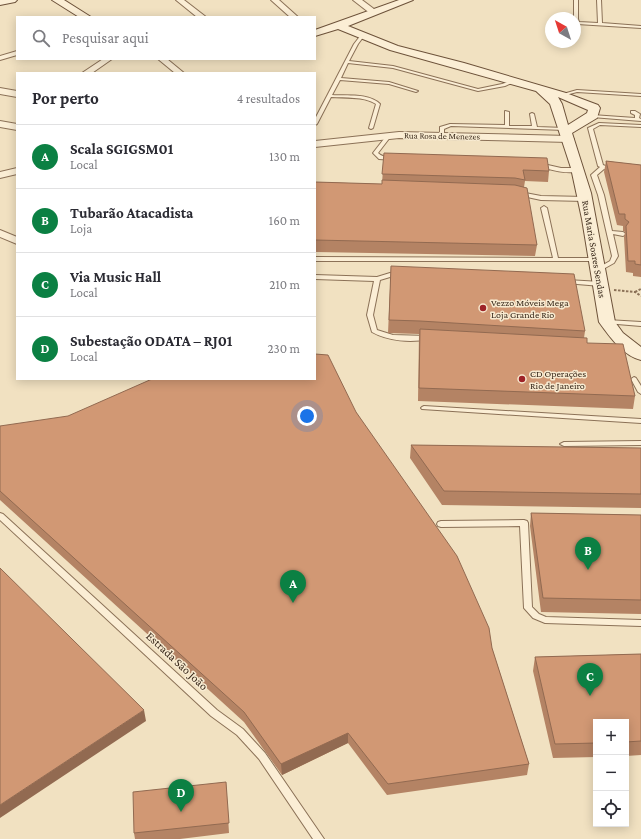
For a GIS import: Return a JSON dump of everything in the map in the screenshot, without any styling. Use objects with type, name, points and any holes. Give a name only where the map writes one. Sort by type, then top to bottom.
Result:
[{"type":"main road","points":[[0,2],[12,0]]},
{"type":"main road","points":[[56,0],[84,16]]},
{"type":"main road","points":[[316,33],[339,26],[408,0]]},
{"type":"main road","points":[[339,26],[394,48],[454,63],[539,89],[557,100],[583,102],[594,108],[595,113],[590,121],[567,133]]},
{"type":"main road","name":"Rua Maria Soares Sendas","points":[[557,100],[560,118],[567,133],[585,199],[607,322],[617,336],[634,351]]},
{"type":"main road","points":[[560,118],[572,121],[590,121]]},
{"type":"street","points":[[180,0],[201,16]]},
{"type":"street","points":[[275,0],[293,16]]},
{"type":"street","points":[[357,0],[374,12]]},
{"type":"street","points":[[0,58],[16,53]]},
{"type":"street","points":[[88,72],[106,60]]},
{"type":"street","points":[[163,60],[179,72]]},
{"type":"street","points":[[0,91],[16,94]]},
{"type":"street","points":[[0,124],[16,127]]},
{"type":"street","name":"Rua Rosa de Menezes","points":[[316,144],[389,136],[567,133]]},
{"type":"street","points":[[0,175],[16,171]]},
{"type":"street","points":[[2,234],[16,232]]},
{"type":"street","points":[[2,234],[16,241]]},
{"type":"lane","points":[[576,0],[576,12]]},
{"type":"lane","points":[[599,0],[600,23]]},
{"type":"lane","points":[[581,23],[641,23]]},
{"type":"lane","points":[[600,23],[641,27]]},
{"type":"lane","points":[[316,122],[346,62],[358,40],[362,36]]},
{"type":"lane","points":[[346,62],[393,67],[466,88],[478,90],[503,86],[510,80]]},
{"type":"lane","points":[[338,79],[389,83],[416,91]]},
{"type":"lane","points":[[487,88],[510,80]]},
{"type":"lane","points":[[557,100],[577,91],[641,95]]},
{"type":"lane","points":[[329,96],[367,99],[376,102],[378,104],[371,128]]},
{"type":"lane","points":[[507,112],[507,127]]},
{"type":"lane","points":[[590,121],[638,119],[638,115],[633,112]]},
{"type":"lane","points":[[532,114],[535,128]]},
{"type":"lane","points":[[590,121],[599,124],[641,126]]},
{"type":"lane","points":[[590,121],[641,129]]},
{"type":"lane","points":[[590,121],[591,132],[602,168]]},
{"type":"lane","points":[[442,136],[442,128],[450,125],[535,128],[567,133]]},
{"type":"lane","points":[[389,136],[375,153],[381,158],[396,158]]},
{"type":"lane","points":[[532,163],[561,170],[578,170]]},
{"type":"lane","points":[[557,282],[599,276],[612,262],[615,256],[594,175],[602,168],[617,170]]},
{"type":"lane","points":[[514,193],[541,198],[585,199]]},
{"type":"lane","points":[[544,208],[556,260]]},
{"type":"lane","points":[[610,232],[623,234]]},
{"type":"lane","points":[[316,259],[556,260],[599,276]]},
{"type":"lane","points":[[316,277],[377,279],[390,275],[406,275]]},
{"type":"lane","points":[[377,279],[370,315],[374,331],[381,335],[390,337],[437,339]]},
{"type":"lane","points":[[607,322],[641,324]]},
{"type":"lane","points":[[634,379],[641,392]]},
{"type":"lane","points":[[424,408],[641,422]]},
{"type":"lane","points":[[564,444],[641,443]]},
{"type":"lane","name":"Estrada São João","points":[[0,516],[214,713],[240,732],[262,756],[319,839]]},
{"type":"lane","points":[[441,524],[527,523],[528,608],[531,613],[545,620],[641,624]]},
{"type":"path","points":[[599,276],[641,296]]},
{"type":"path","points":[[635,292],[641,289]]},
{"type":"building","points":[[384,153],[547,158],[549,171],[523,170],[525,180],[515,178],[382,174]]},
{"type":"building","points":[[606,161],[641,165],[641,265],[635,264],[635,261],[628,261],[626,226],[629,222],[625,219],[625,214],[619,214]]},
{"type":"building","points":[[382,180],[515,185],[527,188],[537,245],[316,240],[316,182],[382,184]]},
{"type":"building","name":"Vezzo Móveis Mega Loja Grande Rio","points":[[391,266],[574,274],[585,331],[389,320]]},
{"type":"building","name":"CD Operações Rio de Janeiro","points":[[420,329],[587,338],[587,343],[623,344],[635,396],[419,388]]},
{"type":"building","points":[[316,354],[328,355],[356,412],[457,556],[489,628],[492,648],[529,764],[388,784],[348,733],[281,764],[244,712],[0,491],[0,426],[68,416],[150,380],[316,380]]},
{"type":"building","points":[[411,445],[641,448],[641,494],[444,491]]},
{"type":"building","points":[[531,513],[641,515],[641,600],[543,598]]},
{"type":"building","points":[[0,568],[144,710],[0,805]]},
{"type":"building","points":[[641,654],[641,741],[629,742],[629,719],[593,719],[593,743],[555,744],[535,657]]},
{"type":"building","points":[[226,782],[229,823],[134,833],[133,792]]},
{"type":"place","name":"Vezzo Móveis Mega Loja Grande Rio","points":[[483,308]]},
{"type":"place","name":"CD Operações Rio de Janeiro","points":[[522,379]]},
{"type":"place","name":"Tubarão Atacadista","points":[[588,570]]},
{"type":"place","name":"Scala SGIGSM01","points":[[293,603]]},
{"type":"place","name":"Via Music Hall","points":[[590,696]]},
{"type":"place","name":"Subestação ODATA – RJ01","points":[[181,812]]}]
